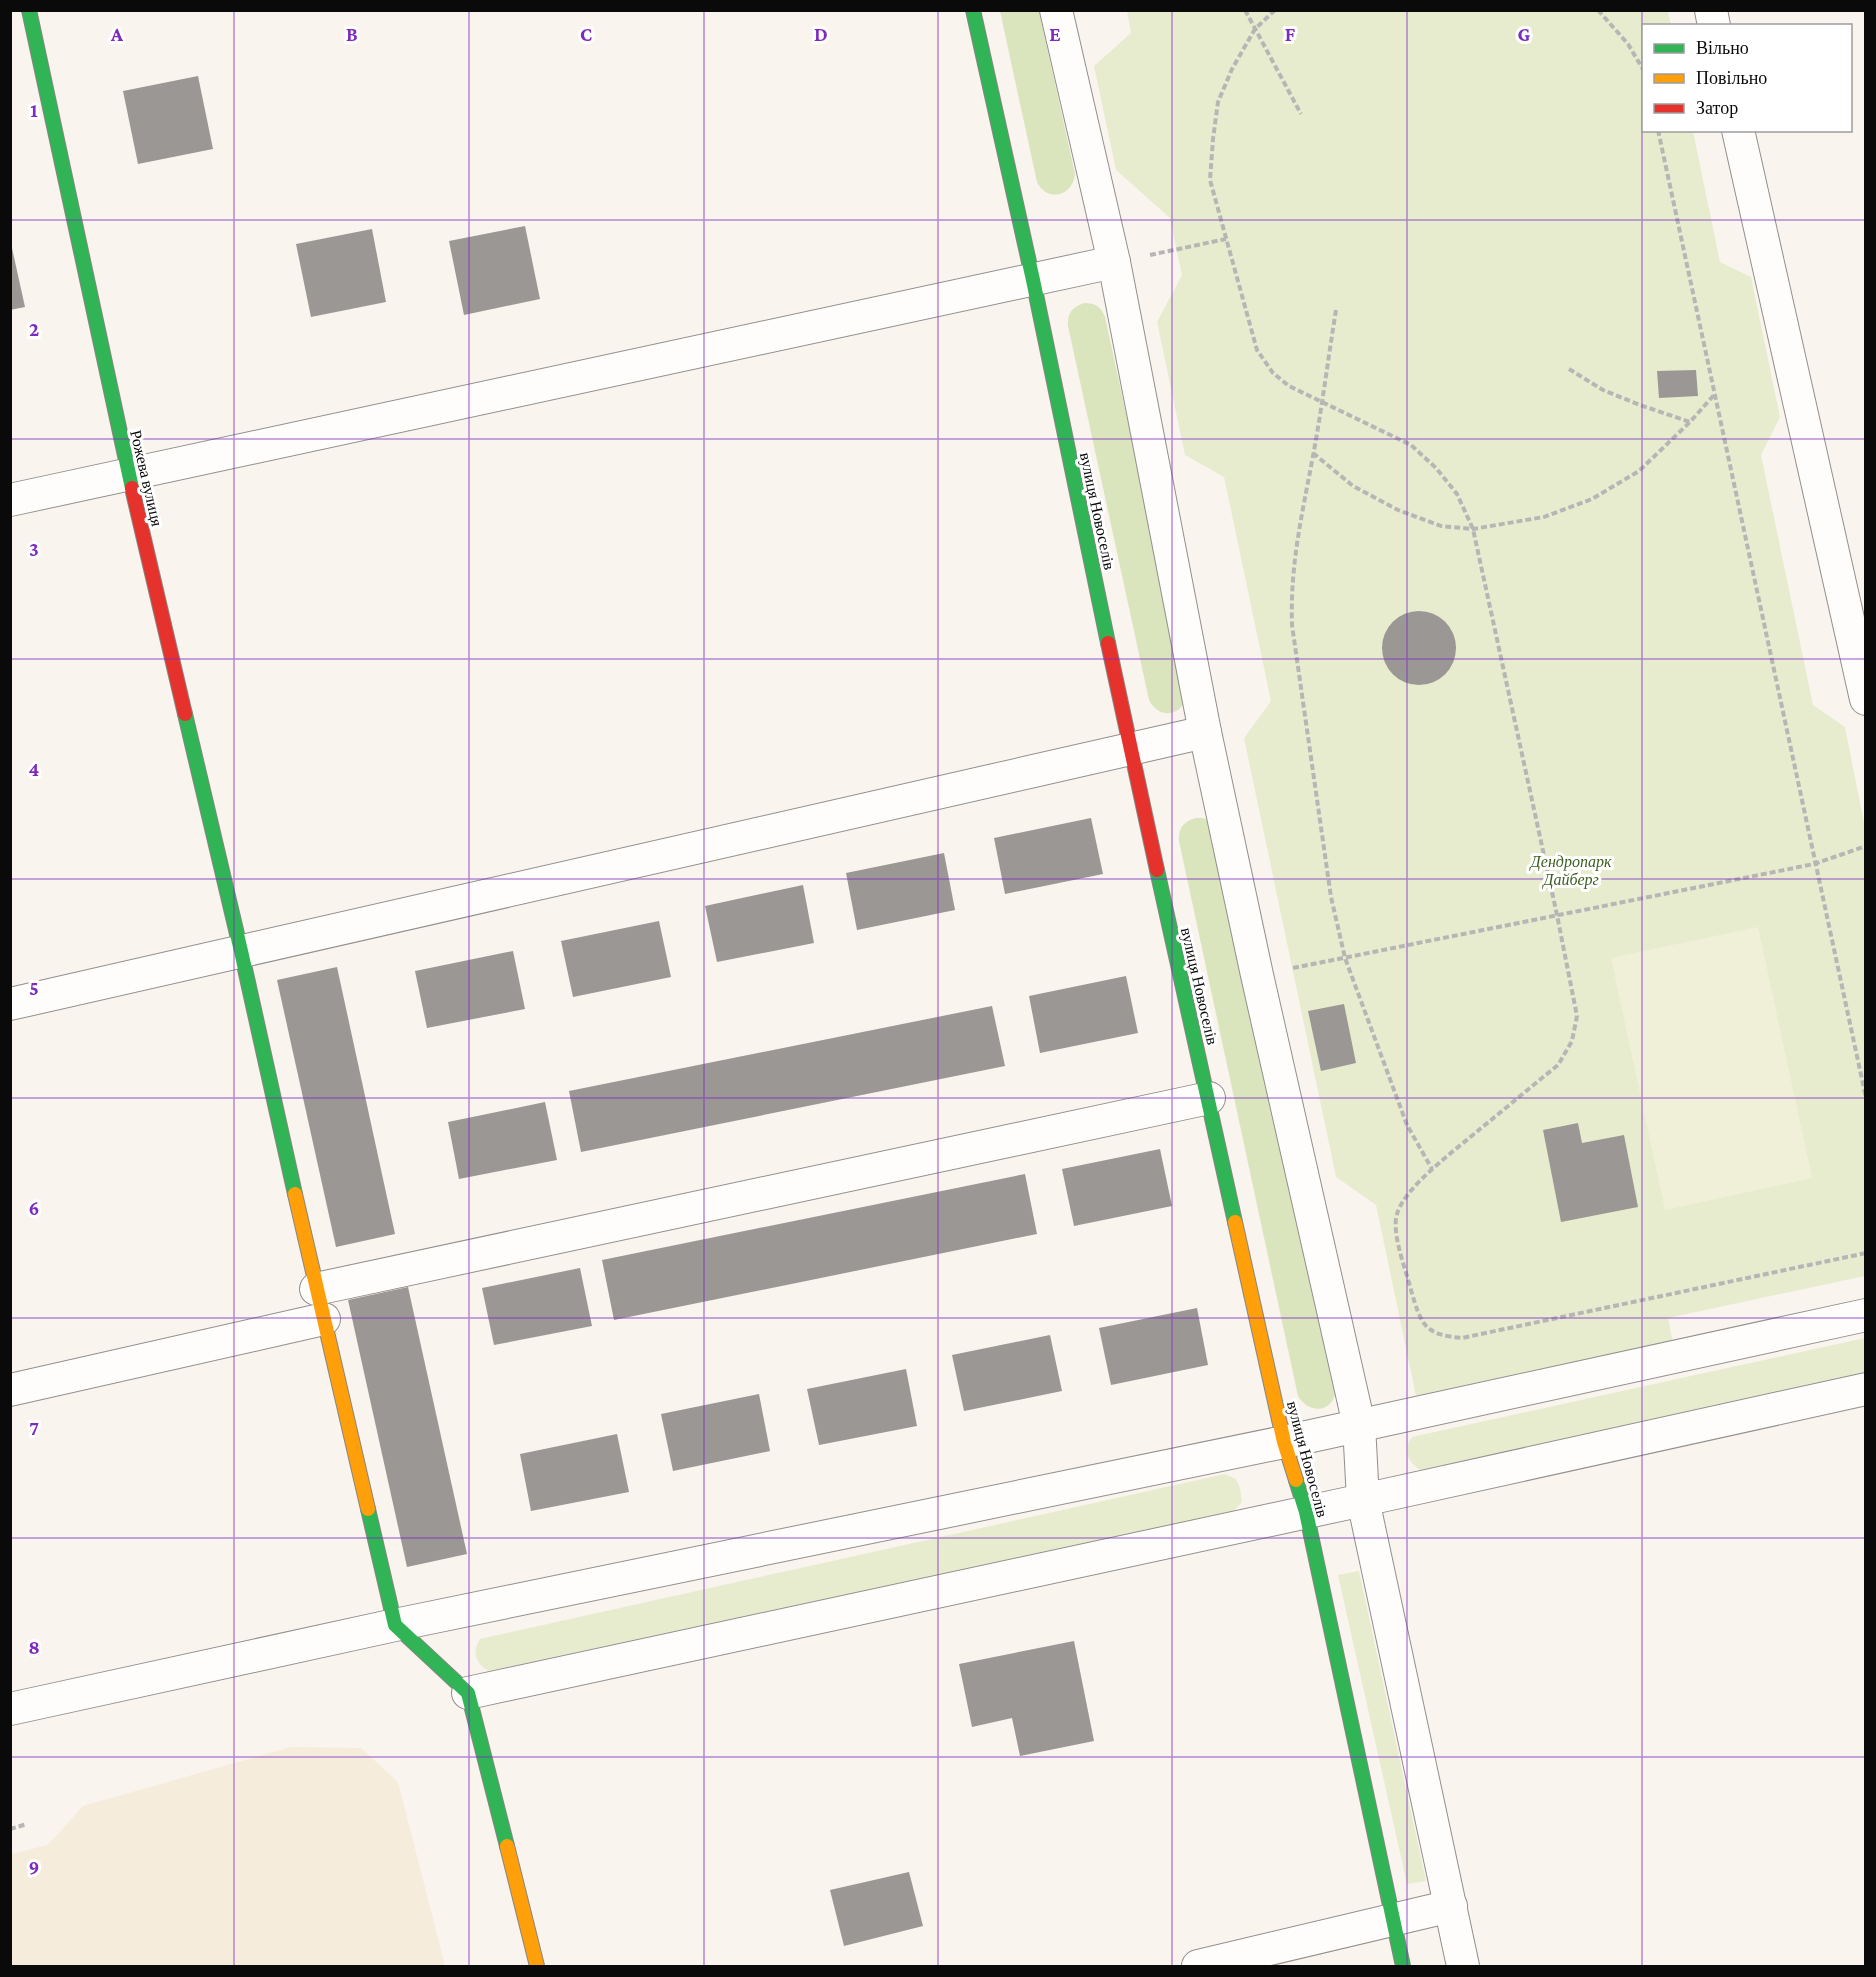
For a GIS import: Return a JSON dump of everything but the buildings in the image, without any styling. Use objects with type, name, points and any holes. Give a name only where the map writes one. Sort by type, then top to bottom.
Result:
[{"type":"street","name":"Рожева вулиця","points":[[29,10],[129,475],[241,951],[316,1290],[395,1625]]},
{"type":"street","name":"вулиця Новоселів","points":[[973,10],[1033,280],[1130,749],[1284,1443],[1306,1512],[1403,1966]]},
{"type":"street","points":[[1056,10],[1114,262],[1205,732],[1257,975],[1359,1425],[1363,1500],[1463,1966]]},
{"type":"street","points":[[1738,132],[1866,699]]},
{"type":"street","points":[[10,500],[1114,262]]},
{"type":"street","points":[[10,1004],[1205,732]]},
{"type":"street","points":[[316,1290],[1209,1098]]},
{"type":"street","points":[[10,1709],[395,1625],[1284,1443],[1866,1315]]},
{"type":"street","points":[[10,1390],[324,1319]]},
{"type":"street","points":[[468,1693],[1866,1389]]},
{"type":"street","points":[[395,1625],[468,1693],[537,1966]]},
{"type":"street","points":[[1198,1966],[1451,1906]]},
{"type":"path","points":[[1245,10],[1301,114]]},
{"type":"path","points":[[1275,10],[1255,29],[1232,69],[1218,102],[1210,180],[1257,350],[1273,373],[1290,386],[1411,445],[1436,468],[1456,494],[1473,529],[1577,1016],[1572,1041],[1558,1065],[1432,1169],[1404,1199],[1396,1215],[1396,1233],[1417,1312],[1427,1328],[1442,1336],[1462,1338],[1866,1253]]},
{"type":"path","points":[[1598,10],[1628,44],[1642,68]]},
{"type":"path","points":[[1658,132],[1866,1098]]},
{"type":"path","points":[[1114,262],[1226,239]]},
{"type":"path","points":[[1336,310],[1294,556],[1291,590],[1292,625],[1331,897],[1345,958],[1407,1125],[1432,1169]]},
{"type":"path","points":[[1569,369],[1603,390],[1690,422]]},
{"type":"path","points":[[1313,453],[1353,486],[1398,510],[1440,526],[1473,529],[1544,517],[1592,499],[1639,471],[1690,422],[1714,394]]},
{"type":"path","points":[[1257,975],[1814,864],[1866,846]]},
{"type":"path","points":[[10,1829],[27,1824]]},
{"type":"shaded area","points":[[291,1747],[361,1748],[398,1782],[445,1966],[11,1966],[11,1854],[48,1845],[83,1806]]},
{"type":"green space","points":[[1000,11],[1039,11],[1075,174],[1073,182],[1065,192],[1047,193],[1037,182]]},
{"type":"green space","name":"Дендропарк Дайберг","points":[[1127,11],[1668,11],[1671,24],[1642,24],[1642,132],[1693,132],[1720,262],[1751,277],[1780,417],[1761,455],[1813,705],[1845,727],[1865,828],[1865,1276],[1668,1318],[1673,1343],[1416,1396],[1376,1205],[1336,1177],[1244,738],[1271,701],[1224,477],[1185,455],[1157,322],[1182,275],[1170,218],[1116,170],[1094,66],[1131,33]]},
{"type":"green space","points":[[1085,303],[1097,306],[1105,317],[1187,692],[1182,706],[1171,713],[1159,711],[1149,700],[1068,326],[1072,311]]},
{"type":"green space","points":[[1196,818],[1209,821],[1336,1388],[1331,1402],[1321,1409],[1309,1407],[1298,1396],[1179,841],[1183,826]]},
{"type":"green space","points":[[1758,927],[1812,1178],[1665,1210],[1611,958]]},
{"type":"green space","points":[[1865,1338],[1865,1375],[1420,1470],[1409,1459],[1407,1451],[1412,1437]]},
{"type":"green space","points":[[1225,1474],[1236,1479],[1240,1488],[1242,1502],[1233,1512],[489,1671],[476,1657],[476,1648],[480,1639]]},
{"type":"green space","points":[[1359,1571],[1426,1881],[1407,1884],[1338,1575]]},
{"type":"traffic: fast","points":[[29,10],[132,488]]},
{"type":"traffic: fast","points":[[973,10],[1033,280],[1108,643]]},
{"type":"traffic: fast","points":[[185,714],[295,1194]]},
{"type":"traffic: fast","points":[[1157,870],[1235,1222]]},
{"type":"traffic: fast","points":[[1296,1480],[1306,1512],[1403,1966]]},
{"type":"traffic: fast","points":[[368,1509],[395,1625],[468,1693],[507,1846]]},
{"type":"traffic: slow","points":[[295,1194],[368,1509]]},
{"type":"traffic: slow","points":[[1235,1222],[1284,1442],[1296,1480]]},
{"type":"traffic: slow","points":[[507,1846],[537,1966]]},
{"type":"traffic: jam","points":[[132,488],[185,714]]},
{"type":"traffic: jam","points":[[1108,643],[1157,870]]}]
